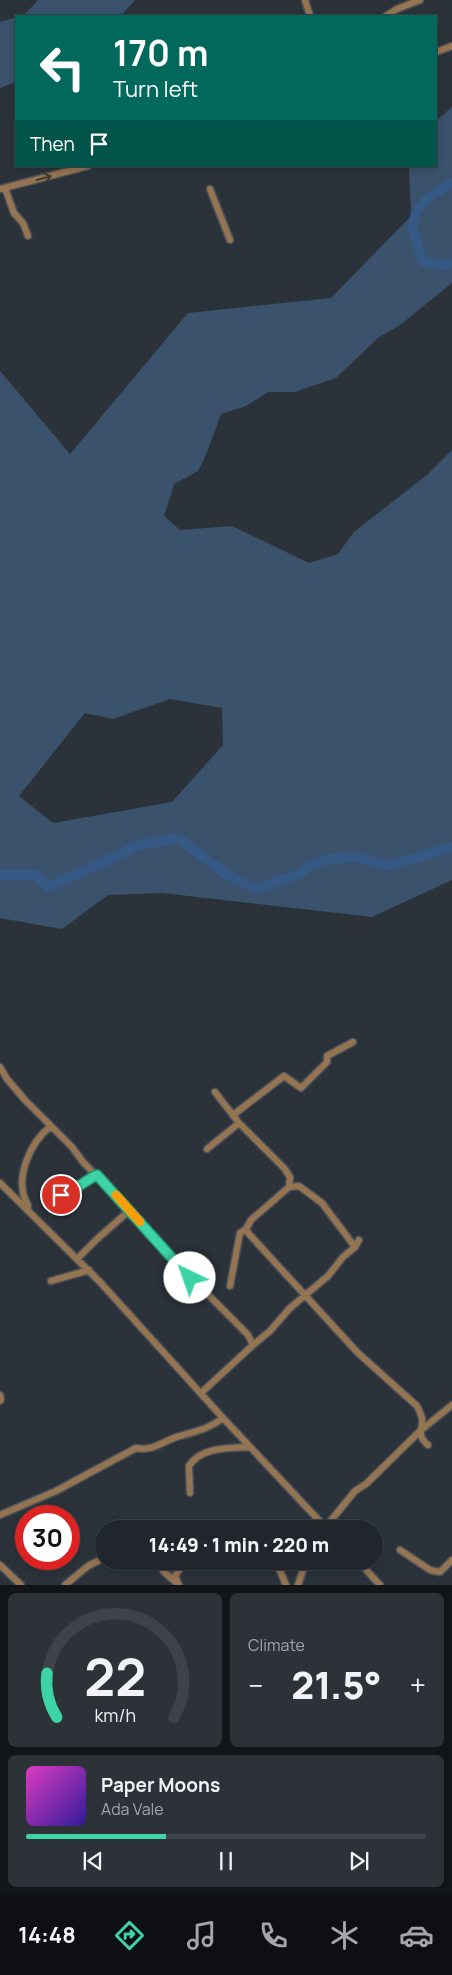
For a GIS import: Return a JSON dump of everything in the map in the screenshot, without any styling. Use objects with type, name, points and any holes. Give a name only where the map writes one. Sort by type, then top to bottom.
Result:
[{"type":"street","points":[[305,0],[310,15]]},
{"type":"street","points":[[388,15],[420,0]]},
{"type":"street","points":[[437,52],[452,46]]},
{"type":"street","points":[[28,236],[23,223],[14,213],[2,189],[84,167]]},
{"type":"street","points":[[210,189],[230,240]]},
{"type":"street","points":[[233,1115],[284,1076],[301,1088],[327,1062],[327,1056],[353,1042]]},
{"type":"street","points":[[0,1067],[7,1080],[72,1147],[83,1162],[130,1210],[186,1273],[248,1335],[252,1345]]},
{"type":"street","points":[[216,1092],[239,1123],[284,1168],[290,1177],[289,1188]]},
{"type":"street","points":[[207,1149],[239,1123]]},
{"type":"street","points":[[27,1210],[28,1205],[22,1195],[24,1168],[39,1137],[51,1126]]},
{"type":"street","points":[[51,1200],[72,1191],[86,1180],[97,1175]]},
{"type":"street","points":[[0,1183],[89,1270],[317,1520]]},
{"type":"street","points":[[230,1286],[240,1233],[246,1229],[251,1220],[289,1188],[298,1186],[322,1203],[355,1247]]},
{"type":"street","points":[[78,1259],[97,1239],[130,1210]]},
{"type":"street","points":[[246,1229],[357,1352],[418,1406],[422,1418],[420,1431],[422,1440],[428,1445]]},
{"type":"street","points":[[201,1393],[252,1345],[270,1331],[290,1308],[328,1276],[343,1256],[355,1247],[359,1240]]},
{"type":"street","points":[[52,1281],[89,1270]]},
{"type":"street","points":[[0,1395],[0,1400]]},
{"type":"street","points":[[331,1520],[355,1491],[366,1484],[420,1431],[452,1405]]},
{"type":"street","points":[[0,1515],[56,1491],[136,1448],[144,1450],[160,1445],[178,1436],[212,1426],[223,1418]]},
{"type":"street","points":[[190,1493],[189,1466],[197,1456],[222,1449],[249,1447]]},
{"type":"street","points":[[400,1550],[430,1570],[440,1572],[452,1560]]},
{"type":"street","points":[[65,1585],[95,1562]]},
{"type":"street","points":[[0,1565],[21,1585]]},
{"type":"street","points":[[163,1570],[179,1585]]},
{"type":"street","points":[[178,1570],[174,1576],[179,1585]]},
{"type":"street","points":[[280,1570],[286,1585]]},
{"type":"street","points":[[298,1585],[303,1570]]},
{"type":"street","points":[[366,1570],[380,1585]]},
{"type":"shaded area","points":[[38,0],[135,0],[122,15],[21,15],[26,13]]},
{"type":"shaded area","points":[[15,17],[15,82],[0,88],[0,22]]},
{"type":"shaded area","points":[[452,107],[452,283],[400,325],[378,338],[336,378],[295,392],[268,392],[246,406],[221,414],[198,471],[174,484],[164,516],[180,530],[232,526],[309,563],[338,554],[354,532],[428,474],[452,450],[452,880],[372,917],[162,893],[108,895],[62,929],[0,918],[0,371],[70,454],[188,313],[331,298],[411,216],[409,167],[437,167],[437,120]],"holes":[[[170,699],[222,708],[223,745],[172,802],[53,823],[19,796],[85,713],[113,719]]]},
{"type":"waterway","points":[[452,183],[432,195],[420,206],[416,213],[413,228],[423,262],[442,265],[452,264]]},
{"type":"waterway","points":[[124,852],[136,846],[178,838],[226,874],[256,889],[299,874],[308,867],[323,860],[354,857],[389,866],[452,847]]},
{"type":"waterway","points":[[0,875],[36,875],[48,887],[128,851]]},
{"type":"slow traffic","points":[[116,1195],[140,1222]]},
{"type":"route","points":[[61,1195],[72,1191],[86,1180],[97,1175],[190,1278]]}]
